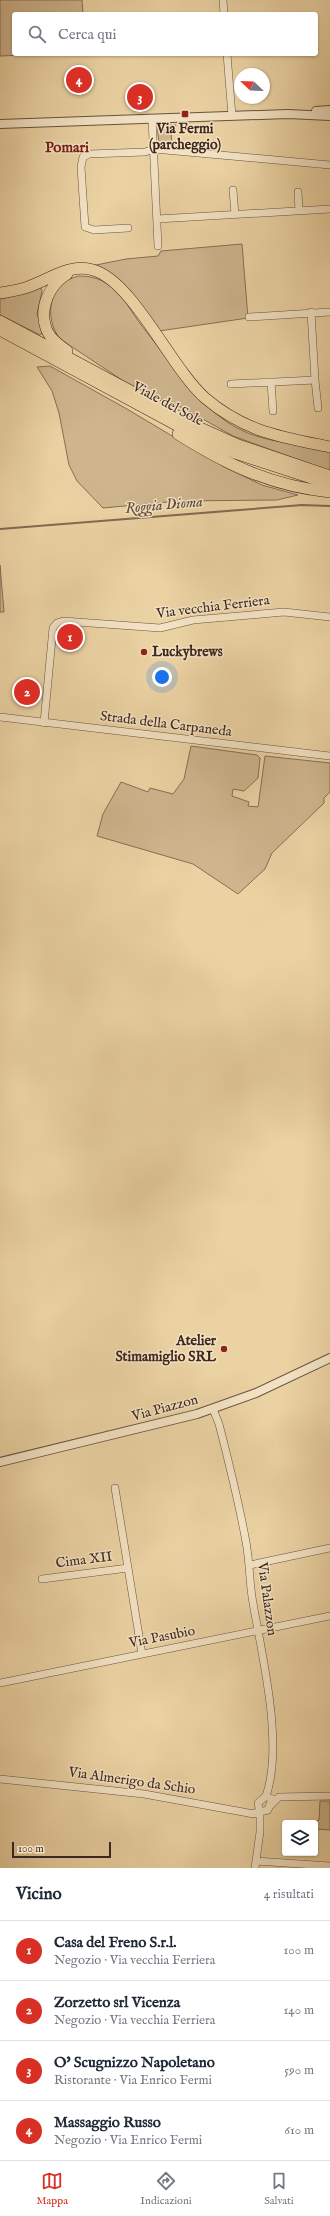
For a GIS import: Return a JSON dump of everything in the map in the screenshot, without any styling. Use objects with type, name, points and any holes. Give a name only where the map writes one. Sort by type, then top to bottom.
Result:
[{"type":"highway","points":[[75,269],[60,278],[52,286],[45,301],[43,314],[46,329],[56,342],[91,370]]},
{"type":"highway","points":[[0,293],[22,289],[48,277],[75,269],[92,270],[122,288],[163,345],[204,397],[235,420],[271,435],[311,441],[330,447]]},
{"type":"highway","name":"Viale del Sole","points":[[0,321],[237,449],[330,476]]},
{"type":"highway","name":"Viale del Sole","points":[[0,330],[195,435],[330,484]]},
{"type":"highway","points":[[119,395],[206,452],[257,476],[283,485],[330,492]]},
{"type":"highway","points":[[311,441],[330,440]]},
{"type":"street","points":[[223,0],[224,12]]},
{"type":"street","points":[[227,56],[232,116]]},
{"type":"street","points":[[288,114],[297,111],[330,110]]},
{"type":"street","points":[[0,124],[288,114],[330,116]]},
{"type":"street","points":[[152,119],[158,219],[158,246]]},
{"type":"street","points":[[128,228],[94,230],[85,227],[81,167],[83,157],[88,154],[145,152],[154,149],[330,165]]},
{"type":"street","points":[[233,190],[235,215]]},
{"type":"street","points":[[298,192],[299,210]]},
{"type":"street","points":[[158,219],[330,209]]},
{"type":"street","points":[[311,312],[318,408]]},
{"type":"street","points":[[249,317],[330,312]]},
{"type":"street","points":[[231,384],[315,380]]},
{"type":"street","points":[[271,382],[273,411]]},
{"type":"street","name":"Via vecchia Ferriera","points":[[44,723],[53,628],[57,623],[63,621],[160,628],[193,620],[284,612],[330,617]]},
{"type":"street","name":"Strada della Carpaneda","points":[[0,717],[330,756]]},
{"type":"street","name":"Via Piazzon","points":[[0,1462],[213,1409],[256,1393],[330,1358]]},
{"type":"street","name":"Via Palazzon","points":[[213,1409],[219,1424],[230,1468],[250,1565],[250,1585],[269,1700],[272,1768],[266,1796],[258,1803],[259,1811]]},
{"type":"street","name":"Cima XII","points":[[115,1488],[142,1654]]},
{"type":"street","points":[[250,1565],[330,1548]]},
{"type":"street","name":"Cima XII","points":[[42,1579],[128,1568]]},
{"type":"street","name":"Via Pasubio","points":[[0,1683],[330,1616]]},
{"type":"street","name":"Via Almerigo da Schio","points":[[0,1779],[144,1794],[254,1814],[259,1811]]},
{"type":"street","points":[[266,1796],[272,1799],[271,1805]]},
{"type":"street","points":[[330,1796],[279,1797],[268,1810],[259,1811],[260,1832],[255,1865],[330,1866]]},
{"type":"shaded area","points":[[0,0],[82,0],[83,12],[12,12],[12,56],[0,56]]},
{"type":"shaded area","points":[[157,125],[176,125],[171,134],[172,143],[176,144],[176,146],[159,144]]},
{"type":"shaded area","points":[[242,244],[248,318],[159,331],[91,266],[126,259],[158,256],[161,251]]},
{"type":"shaded area","points":[[79,276],[99,279],[115,290],[180,375],[202,400],[223,419],[248,433],[275,441],[330,449],[330,471],[233,436],[185,409],[131,386],[60,339],[52,321],[52,302],[55,293],[61,285]]},
{"type":"shaded area","points":[[36,288],[41,288],[42,291],[37,314],[43,332],[40,335],[0,315],[0,299]]},
{"type":"shaded area","points":[[50,366],[127,409],[224,467],[262,485],[298,495],[277,500],[178,501],[103,508],[77,481],[69,465],[59,413],[52,391],[37,367]]},
{"type":"shaded area","points":[[0,565],[4,612],[0,612]]},
{"type":"shaded area","points":[[191,746],[257,755],[260,758],[258,778],[244,791],[233,789],[232,796],[249,802],[248,806],[258,807],[265,756],[330,763],[330,792],[324,798],[324,803],[272,853],[265,869],[238,894],[193,864],[97,836],[103,814],[121,782],[148,792],[150,788],[173,794],[184,779]]},
{"type":"shaded area","points":[[320,1801],[330,1801],[330,1830],[318,1829]]},
{"type":"waterway","name":"Roggia Dioma","points":[[0,529],[302,505],[330,506]]},
{"type":"place","name":"Massaggio Russo","points":[[79,80]]},
{"type":"place","name":"O' Scugnizzo Napoletano","points":[[140,97]]},
{"type":"place","name":"Via Fermi (parcheggio)","points":[[185,114]]},
{"type":"place","name":"Casa del Freno S.r.l.","points":[[70,637]]},
{"type":"place","name":"Luckybrews","points":[[144,652]]},
{"type":"place","name":"Zorzetto srl Vicenza","points":[[27,692]]},
{"type":"place","name":"Atelier Stimamiglio SRL","points":[[224,1349]]},
{"type":"district","name":"Pomari","points":[[67,147]]}]
